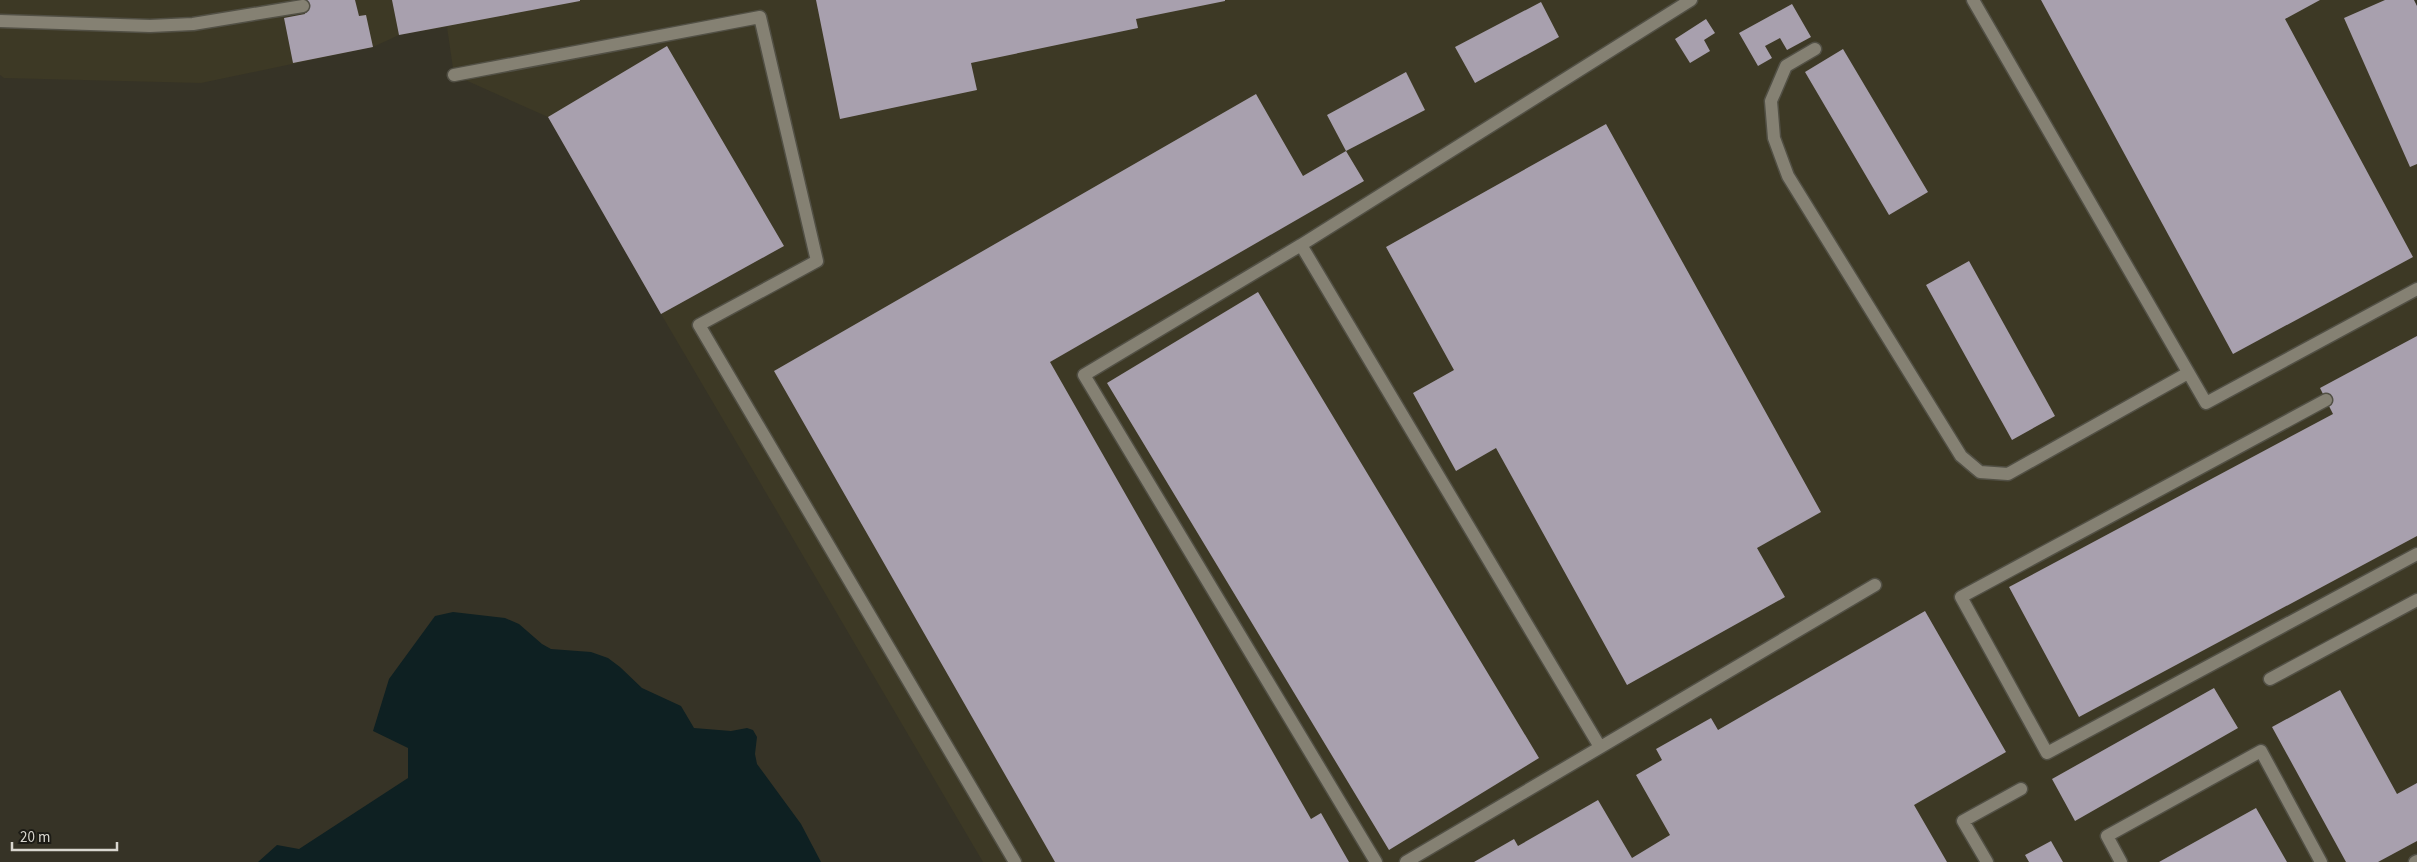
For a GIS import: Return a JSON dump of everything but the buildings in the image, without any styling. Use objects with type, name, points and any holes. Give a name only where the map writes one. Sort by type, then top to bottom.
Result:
[{"type":"lane","points":[[1376,862],[1084,375],[1301,244],[1690,0]]},
{"type":"lane","points":[[1973,0],[2206,403],[2417,288]]},
{"type":"lane","points":[[0,21],[150,26],[194,24],[303,6]]},
{"type":"lane","points":[[454,75],[760,17],[817,261],[699,325],[1015,862]]},
{"type":"lane","points":[[1815,49],[1786,66],[1771,101],[1774,138],[1793,184],[1961,456],[1980,472],[2008,474],[2188,372]]},
{"type":"lane","points":[[1301,244],[1600,747]]},
{"type":"lane","points":[[2326,400],[1961,597],[2047,753],[2417,554]]},
{"type":"lane","points":[[1406,862],[1875,585]]},
{"type":"lane","points":[[2270,679],[2417,600]]},
{"type":"lane","points":[[2121,862],[2107,836],[2261,751],[2321,862]]},
{"type":"lane","points":[[1986,862],[1963,821],[2021,788]]},
{"type":"shaded area","points":[[0,0],[2414,0],[2417,6],[2417,862],[983,862],[661,314],[548,117],[454,75],[447,27],[399,35],[373,47],[201,83],[4,78],[0,75]]},
{"type":"shaded area","points":[[453,612],[505,618],[519,624],[542,644],[551,649],[591,652],[608,658],[642,688],[681,706],[694,728],[731,731],[747,728],[753,730],[757,737],[755,754],[757,764],[801,824],[821,862],[258,862],[277,845],[299,849],[408,778],[408,748],[373,731],[389,679],[435,616]]}]
